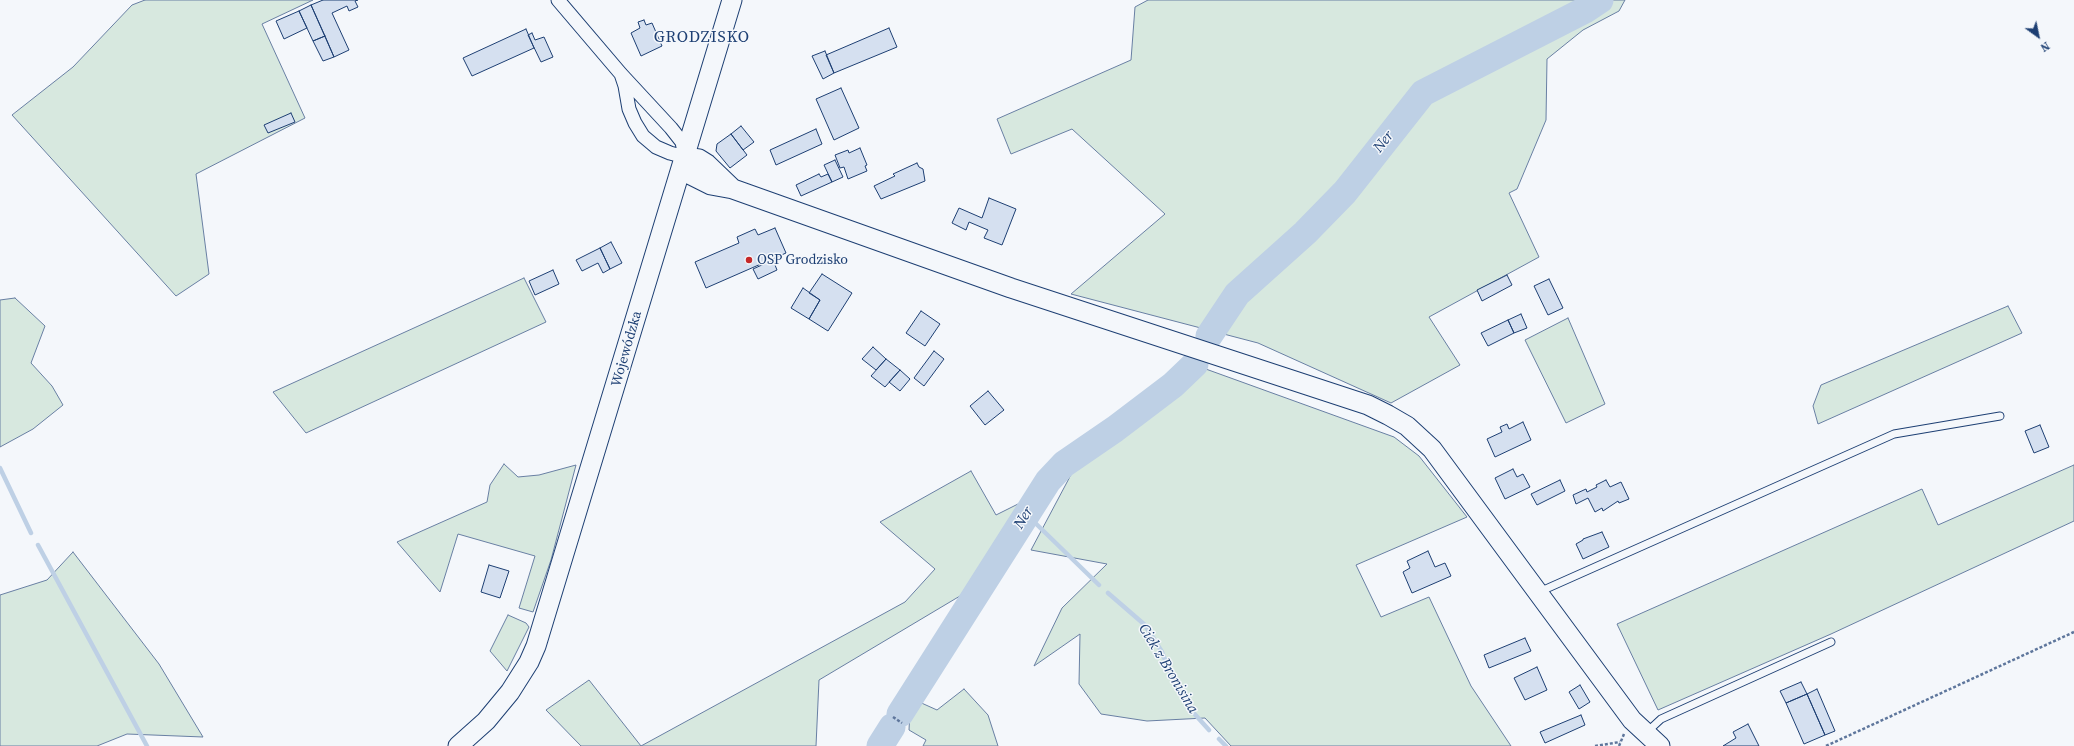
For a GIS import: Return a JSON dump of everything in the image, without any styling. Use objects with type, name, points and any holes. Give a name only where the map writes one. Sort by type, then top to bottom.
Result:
[{"type":"street","points":[[558,0],[621,74],[682,142],[684,157],[691,175],[711,185],[733,189],[1011,288],[1368,405],[1407,426],[1432,449],[1538,592],[1635,728],[1660,746]]},
{"type":"street","name":"Wojewódzka","points":[[458,746],[486,721],[510,692],[529,662],[548,614],[732,0]]},
{"type":"street","points":[[621,74],[629,109],[635,124],[643,136],[656,147],[684,157]]},
{"type":"lane","points":[[1538,592],[1894,434],[2000,416]]},
{"type":"lane","points":[[1635,728],[1661,719],[1831,642]]},
{"type":"path","points":[[1826,746],[2074,632]]},
{"type":"path","points":[[893,717],[902,723]]},
{"type":"path","points":[[1619,746],[1620,742],[1635,728]]},
{"type":"path","points":[[1595,746],[1620,742]]},
{"type":"shaded area","points":[[145,0],[313,0],[262,24],[305,118],[196,174],[209,274],[176,296],[12,115],[73,67],[132,5]]},
{"type":"shaded area","points":[[1148,0],[1625,0],[1619,11],[1583,30],[1547,59],[1546,120],[1517,189],[1509,193],[1539,257],[1429,317],[1460,365],[1391,403],[1258,343],[1071,294],[1165,214],[1072,129],[1011,154],[997,119],[1131,60],[1135,7]]},
{"type":"shaded area","points":[[524,278],[546,322],[306,433],[273,392]]},
{"type":"shaded area","points":[[15,298],[45,326],[31,363],[52,386],[63,405],[33,429],[0,447],[0,300]]},
{"type":"shaded area","points":[[2008,306],[2022,333],[1818,424],[1813,406],[1821,385]]},
{"type":"shaded area","points":[[1568,318],[1605,404],[1566,423],[1525,340]]},
{"type":"shaded area","points":[[1203,368],[1394,437],[1419,456],[1467,517],[1356,565],[1381,617],[1429,597],[1471,686],[1511,746],[1231,746],[1205,718],[1147,721],[1101,714],[1079,684],[1080,634],[1034,666],[1062,608],[1107,564],[1031,550],[1074,469]]},
{"type":"shaded area","points":[[504,464],[518,477],[539,475],[576,465],[551,560],[533,612],[519,608],[535,556],[458,534],[440,592],[397,542],[487,502],[490,485]]},
{"type":"shaded area","points":[[2074,465],[2074,521],[1831,634],[1658,710],[1617,624],[1922,489],[1938,525]]},
{"type":"shaded area","points":[[971,471],[996,515],[1030,498],[965,593],[819,680],[816,746],[641,746],[905,602],[935,569],[880,522]]},
{"type":"shaded area","points":[[73,552],[159,664],[203,737],[127,734],[97,746],[0,746],[0,595],[47,580]]},
{"type":"shaded area","points":[[508,615],[526,623],[529,627],[507,671],[490,651]]},
{"type":"shaded area","points":[[589,680],[641,746],[581,746],[546,710]]},
{"type":"shaded area","points":[[964,689],[988,715],[998,746],[923,746],[926,740],[909,730],[910,709],[917,701],[937,710]]},
{"type":"building","points":[[323,0],[358,0],[355,1],[358,7],[349,11],[347,6],[332,13],[349,50],[334,57],[311,5]]},
{"type":"building","points":[[311,5],[325,36],[313,41],[299,11]]},
{"type":"building","points":[[299,11],[307,28],[284,39],[276,21]]},
{"type":"building","points":[[644,20],[646,25],[652,23],[662,46],[641,56],[631,33],[640,28],[638,22]]},
{"type":"building","points":[[889,28],[897,47],[834,73],[826,55]]},
{"type":"building","points":[[526,29],[534,48],[472,76],[463,58]]},
{"type":"building","points":[[532,33],[535,40],[544,37],[553,57],[541,62],[528,35]]},
{"type":"building","points":[[325,36],[334,57],[323,61],[313,41]]},
{"type":"building","points":[[825,51],[834,73],[823,79],[812,56]]},
{"type":"building","points":[[841,88],[859,128],[834,140],[816,99]]},
{"type":"building","points":[[291,113],[295,122],[268,133],[264,125]]},
{"type":"building","points":[[741,126],[754,142],[743,150],[731,134]]},
{"type":"building","points":[[816,129],[822,144],[776,165],[770,150]]},
{"type":"building","points":[[731,134],[747,155],[730,168],[716,151],[717,144]]},
{"type":"building","points":[[860,148],[867,165],[865,166],[867,171],[848,179],[844,167],[840,168],[835,155],[848,150],[849,153]]},
{"type":"building","points":[[835,160],[843,177],[832,182],[824,165]]},
{"type":"building","points":[[917,163],[919,167],[923,169],[925,181],[881,199],[874,186],[895,176],[893,174]]},
{"type":"building","points":[[819,174],[821,177],[828,174],[832,182],[801,196],[796,185]]},
{"type":"building","points":[[989,198],[1016,209],[1002,245],[984,238],[988,230],[969,222],[966,230],[952,223],[959,208],[982,218]]},
{"type":"building","points":[[775,228],[786,253],[706,288],[695,262],[739,243],[737,237],[755,229],[758,235]]},
{"type":"building","points":[[611,242],[622,263],[610,269],[600,248]]},
{"type":"building","points":[[600,248],[610,269],[603,273],[598,263],[582,271],[576,260]]},
{"type":"building","points":[[773,260],[777,270],[758,279],[753,269]]},
{"type":"building","points":[[553,270],[559,284],[535,295],[529,281]]},
{"type":"building","points":[[822,274],[852,293],[828,331],[809,319],[820,300],[809,293]]},
{"type":"building","points":[[1507,275],[1512,285],[1482,301],[1477,290]]},
{"type":"building","points":[[1549,279],[1563,308],[1548,315],[1534,286]]},
{"type":"building","points":[[803,288],[820,300],[809,319],[791,308]]},
{"type":"building","points":[[921,311],[940,324],[925,346],[906,333]]},
{"type":"building","points":[[1521,314],[1527,328],[1514,333],[1508,320]]},
{"type":"building","points":[[1508,320],[1514,333],[1488,346],[1481,333]]},
{"type":"building","points":[[873,347],[886,359],[876,370],[862,359]]},
{"type":"building","points":[[934,351],[944,359],[924,386],[914,378]]},
{"type":"building","points":[[886,359],[900,370],[885,387],[871,376]]},
{"type":"building","points":[[900,370],[910,379],[900,391],[889,382]]},
{"type":"building","points":[[988,391],[1004,410],[985,425],[970,406]]},
{"type":"building","points":[[1523,422],[1531,440],[1495,457],[1487,439],[1502,432],[1500,427],[1507,424],[1509,429]]},
{"type":"building","points":[[2040,425],[2049,447],[2034,453],[2025,431]]},
{"type":"building","points":[[1513,469],[1517,477],[1523,474],[1530,487],[1505,499],[1495,478]]},
{"type":"building","points":[[1560,480],[1565,491],[1537,505],[1531,494]]},
{"type":"building","points":[[1606,480],[1610,487],[1621,482],[1629,499],[1619,503],[1618,501],[1603,511],[1602,508],[1595,512],[1588,498],[1576,504],[1573,495],[1586,489],[1587,492]]},
{"type":"building","points":[[1602,532],[1609,547],[1583,559],[1576,544],[1583,539]]},
{"type":"building","points":[[1428,551],[1435,567],[1445,563],[1451,576],[1412,593],[1403,572],[1410,568],[1407,561]]},
{"type":"building","points":[[489,565],[509,571],[500,598],[481,592]]},
{"type":"building","points":[[1525,638],[1531,651],[1489,668],[1484,655]]},
{"type":"building","points":[[1537,667],[1547,690],[1525,700],[1514,678]]},
{"type":"building","points":[[1801,682],[1807,694],[1786,703],[1780,691]]},
{"type":"building","points":[[1580,685],[1590,702],[1579,709],[1569,692]]},
{"type":"building","points":[[1817,689],[1835,731],[1825,735],[1807,694]]},
{"type":"building","points":[[1807,694],[1825,735],[1804,744],[1786,703]]},
{"type":"building","points":[[1581,715],[1585,725],[1545,743],[1540,732]]},
{"type":"building","points":[[1748,724],[1759,746],[1723,746],[1736,738],[1733,732]]},
{"type":"waterway","name":"Ner","points":[[1209,336],[1237,294],[1305,233],[1345,192],[1423,93],[1585,10],[1600,0]]},
{"type":"waterway","name":"Ciek z Bronisina","points":[[900,714],[1048,481],[1064,464],[1115,429],[1173,385],[1195,364]]},
{"type":"waterway","points":[[0,468],[31,533]]},
{"type":"waterway","name":"Ciek z Bronisina","points":[[1026,514],[1099,585]]},
{"type":"waterway","points":[[38,545],[147,746]]},
{"type":"waterway","name":"Ciek z Bronisina","points":[[1108,593],[1145,625],[1162,652],[1172,678],[1191,710],[1209,730]]},
{"type":"waterway","name":"Ner","points":[[880,746],[892,727]]},
{"type":"waterway","name":"Ciek z Bronisina","points":[[1219,739],[1226,746]]},
{"type":"place","name":"OSP Grodzisko","points":[[749,260]]},
{"type":"district","name":"GRODZISKO","points":[[702,38]]}]
